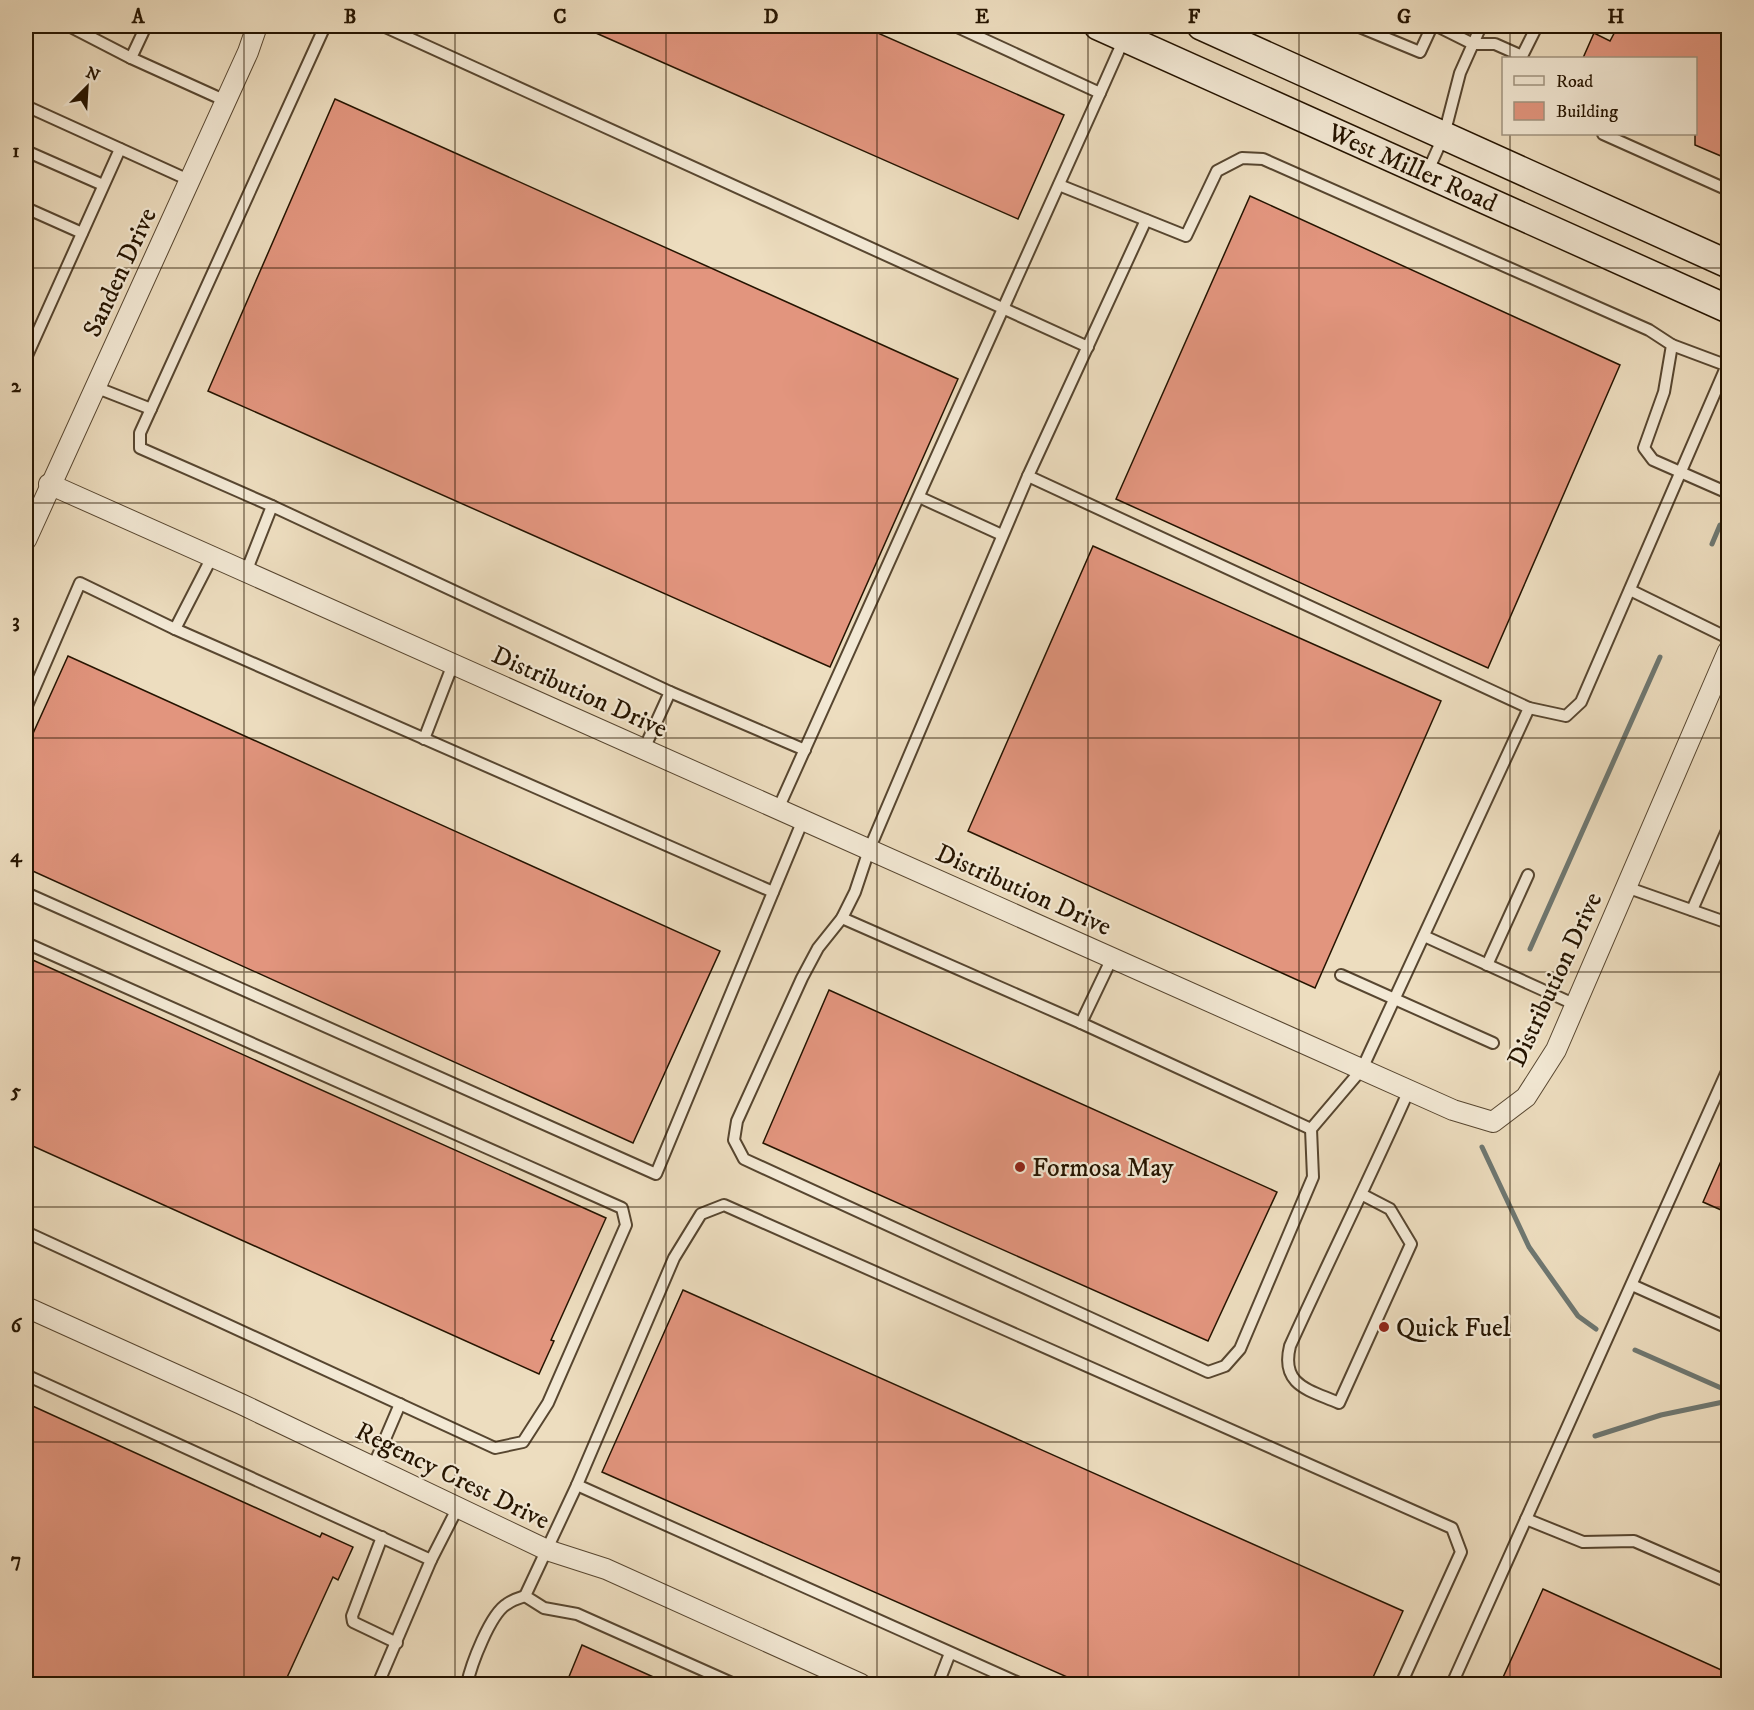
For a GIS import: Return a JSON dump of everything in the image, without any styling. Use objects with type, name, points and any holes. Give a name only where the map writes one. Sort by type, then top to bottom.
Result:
[{"type":"main road","name":"West Miller Road","points":[[1098,26],[1127,32],[1427,173],[1728,309]]},
{"type":"main road","name":"West Miller Road","points":[[1201,26],[1728,264]]},
{"type":"street","name":"Sanden Drive","points":[[26,540],[49,484],[191,181],[257,26]]},
{"type":"street","name":"Distribution Drive","points":[[49,484],[1453,1110],[1493,1122],[1526,1097],[1556,1050],[1728,651]]},
{"type":"street","name":"Regency Crest Drive","points":[[26,1307],[547,1550],[606,1569],[861,1684]]},
{"type":"lane","points":[[69,26],[226,101]]},
{"type":"lane","points":[[131,57],[146,26]]},
{"type":"lane","points":[[325,26],[140,434],[140,448],[272,506],[670,692],[805,750]]},
{"type":"lane","points":[[383,26],[1088,347]]},
{"type":"lane","points":[[955,26],[1100,93]]},
{"type":"lane","points":[[1358,26],[1420,52],[1432,26]]},
{"type":"lane","points":[[1437,26],[1473,44],[1495,44],[1522,57],[1537,26]]},
{"type":"lane","points":[[1427,173],[1444,135],[1460,74],[1481,26]]},
{"type":"lane","points":[[778,809],[1127,32]]},
{"type":"lane","points":[[26,106],[191,181]]},
{"type":"lane","points":[[1605,135],[1728,190]]},
{"type":"lane","points":[[26,358],[120,149]]},
{"type":"lane","points":[[26,151],[103,185]]},
{"type":"lane","points":[[1028,476],[1529,708],[1566,716],[1581,702],[1728,366],[1672,345],[1649,330],[1263,159],[1242,158],[1216,171],[1186,236],[1059,185]]},
{"type":"lane","points":[[26,208],[82,233]]},
{"type":"lane","points":[[1146,220],[1002,535],[869,850],[855,892],[842,918],[818,948],[802,978],[736,1121],[734,1140],[744,1159],[1208,1372],[1225,1366],[1240,1349],[1313,1177],[1311,1129],[1362,1069],[1529,708]]},
{"type":"lane","points":[[1672,345],[1664,392],[1644,448],[1653,460],[1728,493]]},
{"type":"lane","points":[[95,387],[151,409]]},
{"type":"lane","points":[[919,498],[1002,535]]},
{"type":"lane","points":[[246,572],[272,506]]},
{"type":"lane","points":[[175,629],[212,557]]},
{"type":"lane","points":[[26,708],[80,583],[175,629],[773,892]]},
{"type":"lane","points":[[1630,590],[1728,638]]},
{"type":"lane","points":[[424,739],[453,664]]},
{"type":"lane","points":[[644,749],[670,692]]},
{"type":"lane","points":[[26,893],[656,1174],[803,820]]},
{"type":"lane","points":[[1692,910],[1728,828]]},
{"type":"lane","points":[[1487,965],[1528,875]]},
{"type":"lane","points":[[1626,887],[1728,923]]},
{"type":"lane","points":[[842,918],[1081,1023],[1311,1129]]},
{"type":"lane","points":[[1424,936],[1576,1005]]},
{"type":"lane","points":[[26,943],[622,1208],[626,1225],[548,1403],[523,1442],[495,1448],[26,1232]]},
{"type":"lane","points":[[1081,1023],[1112,958]]},
{"type":"lane","points":[[1341,975],[1493,1043]]},
{"type":"lane","points":[[1452,1684],[1728,1069]]},
{"type":"lane","points":[[1363,1195],[1390,1209],[1411,1244],[1339,1403],[1300,1386],[1292,1378],[1287,1357],[1347,1221],[1363,1195],[1409,1090]]},
{"type":"lane","points":[[467,1684],[470,1670],[492,1623],[505,1604],[525,1596],[577,1485],[674,1258],[701,1214],[724,1205],[1452,1528],[1461,1552],[1401,1684]]},
{"type":"lane","points":[[1632,1285],[1728,1328]]},
{"type":"lane","points":[[26,1375],[431,1560]]},
{"type":"lane","points":[[373,1467],[400,1404]]},
{"type":"lane","points":[[577,1485],[1021,1684]]},
{"type":"lane","points":[[378,1684],[431,1560],[458,1507]]},
{"type":"lane","points":[[1526,1519],[1583,1542],[1635,1541],[1728,1582]]},
{"type":"lane","points":[[382,1536],[352,1616],[353,1622],[397,1643]]},
{"type":"lane","points":[[525,1596],[544,1608],[577,1614],[734,1684]]},
{"type":"lane","points":[[938,1684],[950,1653]]},
{"type":"building","points":[[580,26],[862,26],[1064,115],[1018,219]]},
{"type":"building","points":[[1618,26],[1728,26],[1728,159],[1695,145],[1697,57],[1583,57],[1594,33],[1610,41]]},
{"type":"building","points":[[335,99],[958,379],[830,667],[208,391]]},
{"type":"building","points":[[1250,196],[1620,365],[1488,668],[1116,499]]},
{"type":"building","points":[[1093,546],[1441,701],[1315,988],[968,831]]},
{"type":"building","points":[[68,656],[720,951],[633,1143],[26,868],[26,749]]},
{"type":"building","points":[[26,957],[606,1218],[551,1340],[554,1341],[539,1374],[26,1143]]},
{"type":"building","name":"Formosa May","points":[[829,990],[1277,1192],[1208,1341],[763,1143]]},
{"type":"building","points":[[1728,1145],[1728,1213],[1703,1202]]},
{"type":"building","points":[[683,1290],[1403,1611],[1370,1684],[1083,1684],[602,1472]]},
{"type":"building","points":[[26,1403],[320,1537],[322,1533],[353,1547],[338,1580],[333,1577],[284,1684],[26,1684]]},
{"type":"building","points":[[1543,1589],[1728,1673],[1728,1684],[1500,1684]]},
{"type":"building","points":[[582,1645],[669,1684],[566,1684]]},
{"type":"waterway","points":[[1712,544],[1720,525]]},
{"type":"waterway","points":[[1530,949],[1660,657]]},
{"type":"waterway","points":[[1482,1147],[1529,1247],[1578,1316],[1596,1329]]},
{"type":"waterway","points":[[1635,1350],[1728,1391]]},
{"type":"waterway","points":[[1595,1436],[1661,1415],[1728,1401]]},
{"type":"place","name":"Formosa May","points":[[1020,1167]]},
{"type":"place","name":"Quick Fuel","points":[[1384,1327]]}]
